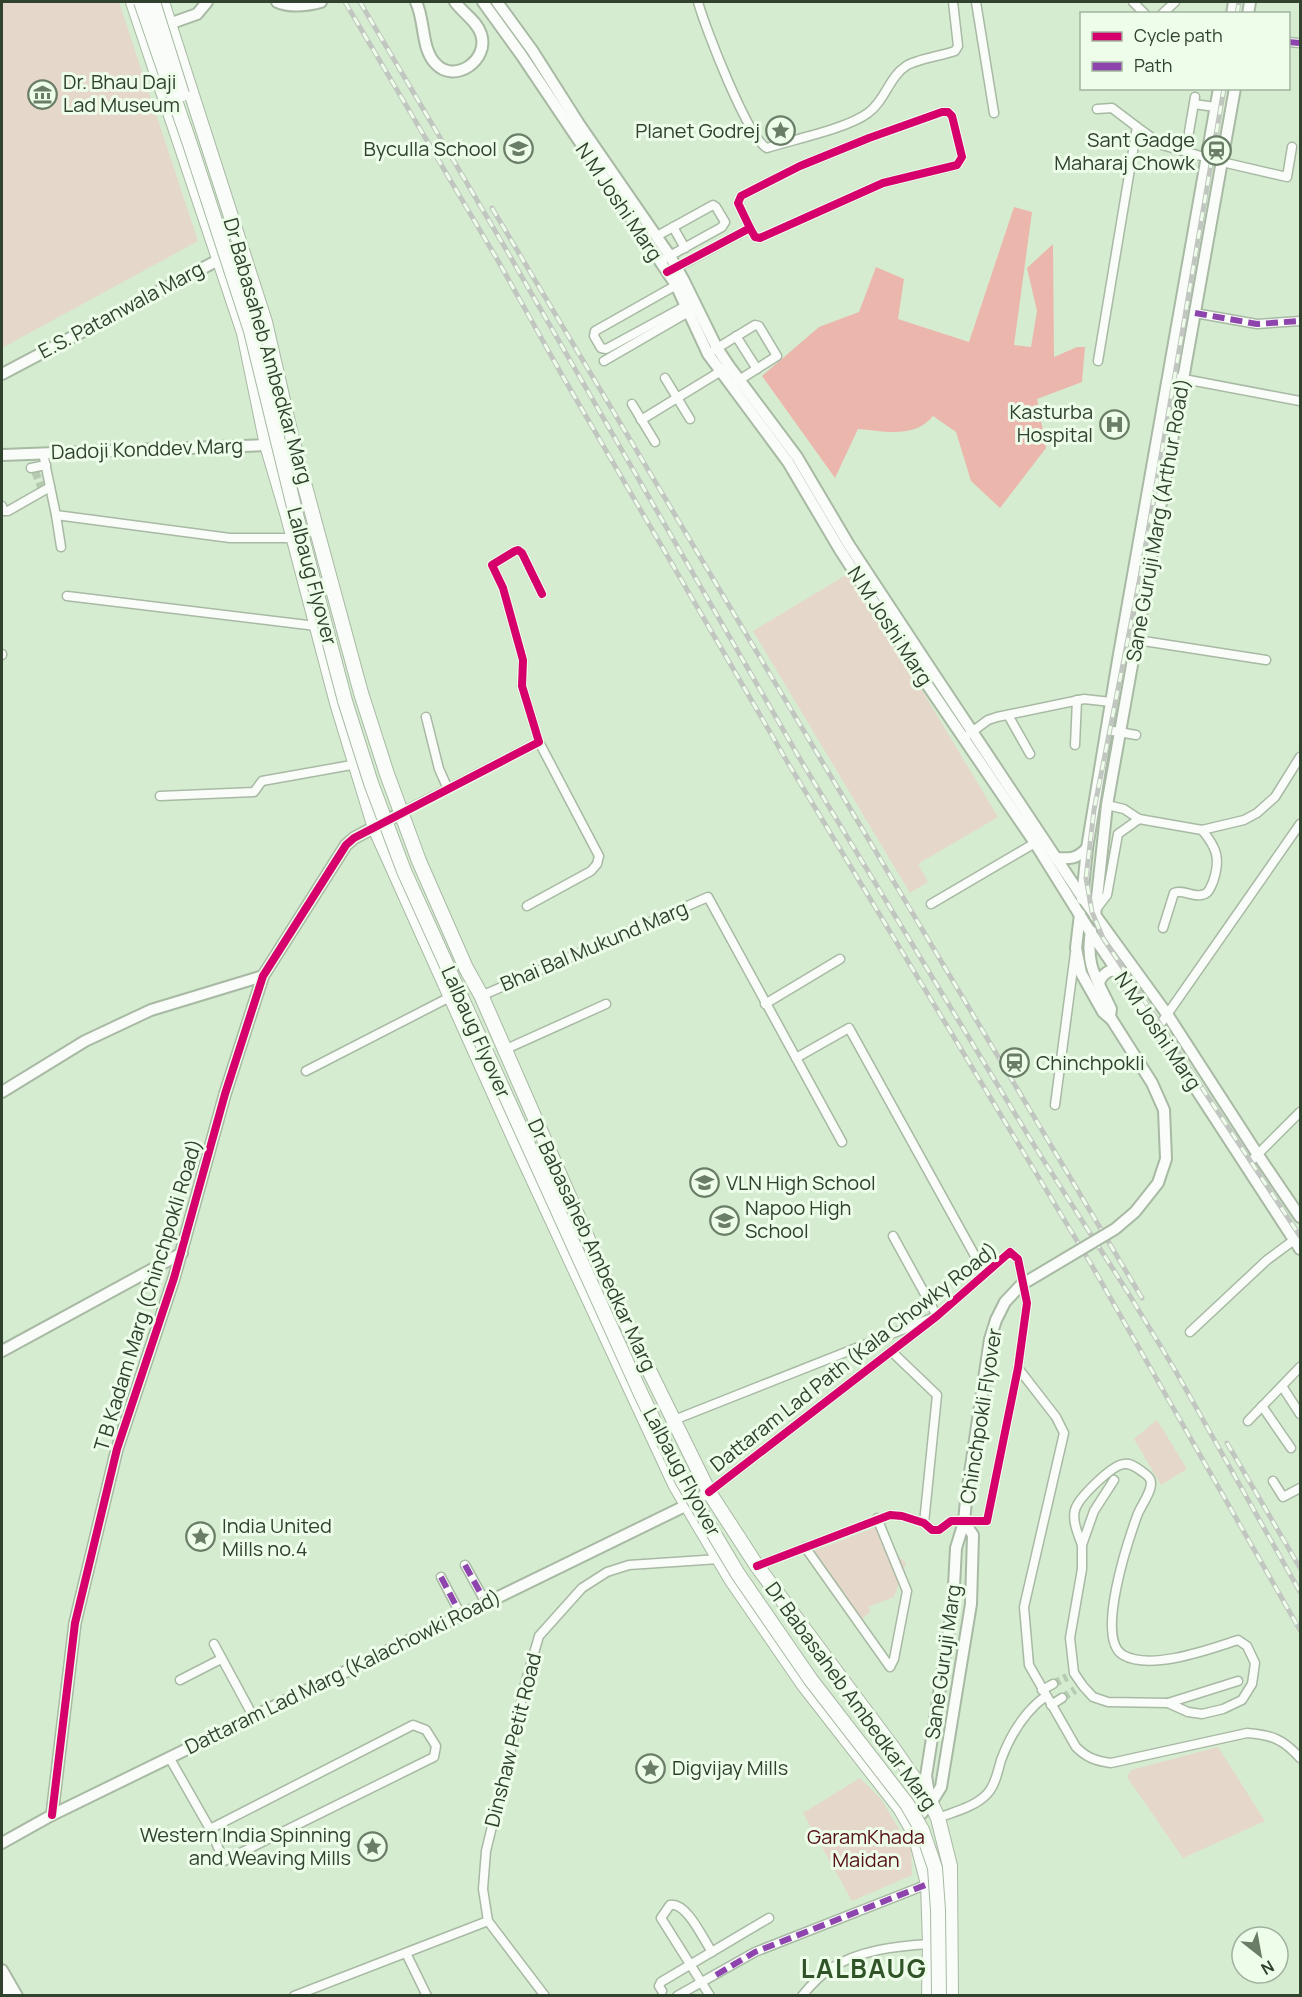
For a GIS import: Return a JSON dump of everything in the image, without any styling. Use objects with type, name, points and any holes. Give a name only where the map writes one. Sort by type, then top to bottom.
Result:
[{"type":"highway","name":"Dr Babasaheb Ambedkar Marg","points":[[133,2],[243,333],[267,445],[337,704],[375,828],[634,1398],[687,1505],[731,1579],[804,1685],[900,1808],[915,1833],[928,1884],[929,1995]]},
{"type":"highway","name":"Lalbaug Flyover","points":[[141,2],[251,331],[345,701],[371,783],[404,871],[683,1482],[738,1574],[811,1680],[907,1804],[922,1830],[935,1868],[939,1995]]},
{"type":"highway","name":"Lalbaug Flyover","points":[[153,2],[258,328],[300,508],[349,698],[408,867],[686,1476],[754,1587],[813,1673],[909,1797],[926,1825],[940,1866],[944,1995]]},
{"type":"highway","name":"Dr Babasaheb Ambedkar Marg","points":[[162,2],[265,322],[291,435],[361,693],[387,774],[403,812],[419,861],[614,1299],[709,1492],[757,1566],[893,1748],[931,1803],[938,1818],[950,1866],[951,1995]]},
{"type":"main road","points":[[169,24],[197,14],[207,2]]},
{"type":"main road","points":[[277,2],[300,6],[321,2]]},
{"type":"main road","points":[[416,2],[431,57],[436,65],[458,72],[471,65],[479,56],[483,44],[481,33],[474,22],[455,2]]},
{"type":"main road","name":"N M Joshi Marg","points":[[483,2],[545,92],[574,127],[651,234],[680,283],[724,369],[801,473],[845,548],[927,674],[1057,857],[1082,897],[1096,911],[1167,1014],[1300,1217]]},
{"type":"main road","name":"N M Joshi Marg","points":[[497,2],[556,86],[574,127]]},
{"type":"main road","points":[[522,56],[532,50]]},
{"type":"main road","points":[[545,92],[556,86]]},
{"type":"main road","name":"Sane Guruji Marg (Arthur Road)","points":[[1076,948],[1087,848],[1111,702],[1219,90]]},
{"type":"main road","name":"Sane Guruji Marg (Arthur Road)","points":[[1099,985],[1090,965],[1088,953],[1096,911],[1107,805],[1235,90]]},
{"type":"main road","name":"E.S. Patanwala Marg","points":[[2,374],[241,248]]},
{"type":"main road","points":[[1164,399],[1179,401]]},
{"type":"main road","name":"Dadoji Konddev Marg","points":[[2,455],[267,445],[291,435]]},
{"type":"main road","points":[[1155,451],[1170,454]]},
{"type":"main road","points":[[1142,522],[1158,524]]},
{"type":"main road","points":[[1124,624],[1139,627]]},
{"type":"main road","name":"N M Joshi Marg","points":[[968,734],[1091,933],[1157,1029],[1297,1245]]},
{"type":"main road","points":[[1102,759],[1115,761]]},
{"type":"main road","name":"T B Kadam Marg (Chinchpokli Road)","points":[[52,1815],[75,1623],[117,1449],[182,1253],[225,1094],[263,976],[346,845],[354,838],[403,812]]},
{"type":"main road","points":[[1047,863],[1057,857],[1071,859],[1087,848]]},
{"type":"main road","name":"Chinchpokli Flyover","points":[[964,1522],[990,1339],[1005,1302],[1021,1285],[1116,1229],[1135,1212],[1158,1183],[1166,1159],[1164,1110],[1152,1083],[1111,1018],[1103,1012],[1081,973],[1076,948]]},
{"type":"main road","points":[[1111,1018],[1111,1009],[1099,985],[1107,972],[1115,970],[1119,973]]},
{"type":"main road","points":[[2,1092],[85,1041],[151,1010],[263,976]]},
{"type":"main road","points":[[2,1351],[182,1253]]},
{"type":"main road","name":"Dattaram Lad Marg (Kalachowki Road)","points":[[2,1843],[52,1815],[687,1505],[709,1492]]},
{"type":"main road","points":[[909,1826],[931,1803],[942,1786],[971,1604],[973,1535],[964,1522]]},
{"type":"main road","name":"Sane Guruji Marg","points":[[931,1803],[926,1776],[953,1605],[956,1548],[964,1522]]},
{"type":"main road","points":[[2,1970],[17,1995]]},
{"type":"main road","points":[[2,1985],[9,1995]]},
{"type":"street","points":[[698,2],[717,55],[750,128],[762,146],[767,148],[851,122],[869,113],[884,98],[897,74],[907,65],[955,51],[958,46],[953,2]]},
{"type":"street","points":[[976,2],[994,113]]},
{"type":"street","points":[[1189,132],[1194,100],[1215,107]]},
{"type":"street","points":[[1097,109],[1112,108],[1162,145],[1287,177],[1292,147]]},
{"type":"street","points":[[942,112],[948,112],[952,116],[962,157],[957,165],[883,183],[760,237],[755,237],[750,228],[738,203],[741,196],[800,166],[869,138],[942,112]]},
{"type":"street","points":[[1098,361],[1137,127]]},
{"type":"street","points":[[651,234],[673,227],[713,205],[725,222],[724,225],[665,259]]},
{"type":"street","points":[[673,227],[685,248]]},
{"type":"street","points":[[672,270],[750,228]]},
{"type":"street","points":[[680,283],[595,331],[594,336],[602,349],[606,350],[692,306]]},
{"type":"street","points":[[604,361],[692,306]]},
{"type":"street","points":[[1195,313],[1257,324],[1300,321]]},
{"type":"street","points":[[713,351],[755,324],[759,326],[777,357],[735,383]]},
{"type":"street","points":[[736,336],[757,369]]},
{"type":"street","points":[[642,420],[724,369]]},
{"type":"street","points":[[1168,376],[1300,400]]},
{"type":"street","points":[[665,378],[690,419]]},
{"type":"street","points":[[632,404],[655,442]]},
{"type":"street","points":[[43,453],[46,465],[45,490],[56,515],[61,547]]},
{"type":"street","points":[[33,469],[46,465]]},
{"type":"street","points":[[2,506],[4,511],[8,512],[45,490]]},
{"type":"street","points":[[56,515],[230,538],[293,537]]},
{"type":"street","points":[[527,906],[591,871],[600,856],[539,742],[522,686],[523,660],[503,588],[492,565],[518,550],[522,553],[542,594]]},
{"type":"street","points":[[67,596],[316,626]]},
{"type":"street","points":[[1137,640],[1266,660]]},
{"type":"street","points":[[968,734],[988,720],[1008,715],[1084,699],[1111,702]]},
{"type":"street","points":[[1075,745],[1077,700]]},
{"type":"street","points":[[1008,715],[1030,754]]},
{"type":"street","points":[[426,717],[440,769],[448,789]]},
{"type":"street","points":[[1107,730],[1136,735]]},
{"type":"street","points":[[403,812],[539,742]]},
{"type":"street","points":[[1107,805],[1124,809],[1139,819],[1202,830],[1244,820],[1257,813],[1275,797],[1300,757]]},
{"type":"street","points":[[160,796],[254,792],[262,781],[357,764]]},
{"type":"street","points":[[1096,911],[1107,895],[1118,834],[1139,819]]},
{"type":"street","points":[[1157,1029],[1300,824]]},
{"type":"street","points":[[1163,928],[1174,893],[1178,891],[1204,895],[1209,891],[1218,863],[1211,841],[1202,830]]},
{"type":"street","points":[[931,904],[1035,843]]},
{"type":"street","name":"Bhai Bal Mukund Marg","points":[[481,996],[708,897],[765,1004]]},
{"type":"street","points":[[1055,1105],[1076,948]]},
{"type":"street","points":[[840,959],[765,1004],[842,1142]]},
{"type":"street","points":[[306,1071],[450,997]]},
{"type":"street","points":[[504,1050],[606,1004]]},
{"type":"street","points":[[796,1058],[849,1028],[985,1274]]},
{"type":"street","points":[[1245,1166],[1300,1112]]},
{"type":"street","points":[[674,1420],[937,1316],[893,1236]]},
{"type":"street","points":[[1190,1332],[1267,1260],[1297,1245]]},
{"type":"street","name":"Dattaram Lad Path (Kala Chowky Road)","points":[[709,1492],[937,1316],[1010,1252],[1018,1259],[1027,1303],[1018,1368],[987,1521],[964,1522]]},
{"type":"street","points":[[891,1351],[937,1395],[924,1523]]},
{"type":"street","points":[[1018,1368],[1056,1417],[1064,1432],[1024,1606],[1029,1665],[1076,1747],[1084,1755],[1096,1761],[1111,1763],[1247,1733],[1270,1735],[1288,1744],[1300,1758]]},
{"type":"street","points":[[1248,1421],[1300,1368]]},
{"type":"street","points":[[1282,1386],[1300,1414]]},
{"type":"street","points":[[1263,1406],[1291,1448]]},
{"type":"street","points":[[1083,1545],[1074,1517],[1081,1499],[1119,1465],[1131,1464],[1148,1476],[1151,1480],[1151,1488],[1137,1515],[1121,1566],[1112,1626],[1113,1643],[1122,1655],[1156,1661],[1182,1657],[1238,1640],[1247,1646],[1255,1663],[1252,1684],[1242,1700],[1202,1714],[1188,1712],[1168,1703]]},
{"type":"street","points":[[1114,1480],[1094,1511],[1083,1545],[1082,1569],[1071,1638],[1071,1675],[1079,1688],[1093,1697],[1108,1702],[1168,1703],[1238,1681]]},
{"type":"street","points":[[1272,1481],[1283,1497],[1300,1488]]},
{"type":"street","points":[[757,1566],[877,1518],[890,1515],[924,1523],[932,1530],[939,1530],[951,1521],[964,1522]]},
{"type":"street","points":[[805,1547],[890,1667],[894,1659],[907,1591],[877,1518]]},
{"type":"street","name":"Dinshaw Petit Road","points":[[545,1995],[488,1921],[483,1889],[486,1851],[525,1684],[539,1636],[582,1588],[607,1572],[629,1565],[719,1559]]},
{"type":"street","points":[[465,1565],[486,1603]]},
{"type":"street","points":[[441,1577],[461,1615]]},
{"type":"street","points":[[214,1644],[253,1716]]},
{"type":"street","points":[[180,1680],[221,1659]]},
{"type":"street","points":[[938,1818],[968,1806],[988,1794],[1003,1756],[1022,1722],[1053,1684]]},
{"type":"street","points":[[1051,1705],[1062,1698]]},
{"type":"street","points":[[169,1757],[210,1829],[224,1861],[434,1757],[436,1746],[426,1730],[413,1725],[210,1829]]},
{"type":"street","points":[[676,1995],[702,1983],[755,1952],[928,1884]]},
{"type":"street","points":[[710,1995],[661,1918],[670,1905],[678,1905],[687,1912],[712,1952]]},
{"type":"street","points":[[660,1994],[661,1982],[769,1918]]},
{"type":"street","points":[[294,1995],[488,1921]]},
{"type":"street","points":[[802,1995],[830,1969],[850,1959],[892,1947],[930,1944]]},
{"type":"street","points":[[406,1953],[425,1995]]},
{"type":"green space","points":[[2,2],[119,2],[198,241],[2,348]]},
{"type":"green space","points":[[851,572],[998,817],[918,864],[928,882],[910,893],[753,631]]},
{"type":"green space","points":[[1157,1420],[1187,1469],[1161,1485],[1134,1439]]},
{"type":"green space","points":[[882,1525],[891,1550],[906,1563],[894,1597],[868,1607],[871,1611],[861,1620],[814,1551]]},
{"type":"green space","points":[[1218,1747],[1265,1821],[1183,1858],[1127,1777],[1131,1770]]},
{"type":"green space","name":"GaramKhada Maidan","points":[[860,1778],[881,1799],[911,1849],[912,1875],[852,1901],[803,1813]]},
{"type":"shaded area","points":[[1014,207],[1032,212],[1014,345],[1031,347],[1037,311],[1027,268],[1053,244],[1054,357],[1077,347],[1085,347],[1082,382],[1037,399],[1046,448],[1000,508],[971,481],[956,432],[933,416],[926,423],[908,431],[858,429],[835,478],[762,376],[819,327],[859,312],[876,267],[904,279],[898,319],[969,342]]},
{"type":"tunnel","points":[[35,471],[42,489]]},
{"type":"tunnel","points":[[1053,1684],[1067,1677]]},
{"type":"tunnel","points":[[1062,1698],[1075,1690]]},
{"type":"railway","points":[[345,2],[497,259],[788,763],[1091,1264],[1300,1630]]},
{"type":"railway","points":[[360,2],[507,251],[800,759],[1037,1150],[1175,1370],[1300,1592]]},
{"type":"railway","points":[[1237,12],[1239,2]]},
{"type":"railway","points":[[1224,90],[1141,573],[1094,810],[1086,878],[1092,912],[1103,938],[1300,1236]]},
{"type":"railway","points":[[492,208],[1142,1298]]},
{"type":"railway","points":[[1227,1443],[1300,1568]]},
{"type":"marked path","points":[[1290,42],[1300,43]]},
{"type":"marked path","points":[[1195,313],[1257,324],[1300,321]]},
{"type":"marked path","points":[[465,1565],[486,1603]]},
{"type":"marked path","points":[[441,1577],[461,1615]]},
{"type":"marked path","points":[[716,1975],[755,1952],[928,1884]]},
{"type":"cycle path","points":[[667,272],[750,228],[755,237],[760,238],[883,183],[957,165],[962,157],[952,116],[948,112],[942,112],[869,138],[800,166],[741,196],[738,203],[750,228]]},
{"type":"cycle path","points":[[52,1815],[75,1623],[117,1449],[174,1278],[225,1094],[263,976],[346,845],[354,838],[539,742],[522,686],[523,660],[503,588],[492,565],[518,550],[522,553],[542,594]]},
{"type":"cycle path","points":[[709,1492],[937,1316],[1010,1252],[1018,1259],[1027,1303],[1018,1368],[987,1521],[951,1521],[939,1530],[932,1530],[924,1523],[890,1515],[757,1566]]},
{"type":"place","name":"Dr. Bhau Daji Lad Museum","points":[[42,94]]},
{"type":"place","name":"Planet Godrej","points":[[781,131]]},
{"type":"place","name":"Byculla School","points":[[518,149]]},
{"type":"place","name":"Sant Gadge Maharaj Chowk","points":[[1216,151]]},
{"type":"place","name":"Kasturba Hospital","points":[[1114,424]]},
{"type":"place","name":"Chinchpokli","points":[[1015,1063]]},
{"type":"place","name":"VLN High School","points":[[705,1183]]},
{"type":"place","name":"Napoo High School","points":[[724,1220]]},
{"type":"place","name":"India United Mills no.4","points":[[201,1537]]},
{"type":"place","name":"Digvijay Mills","points":[[651,1768]]},
{"type":"place","name":"Western India Spinning and Weaving Mills","points":[[372,1847]]},
{"type":"district","name":"LALBAUG","points":[[864,1969]]}]
